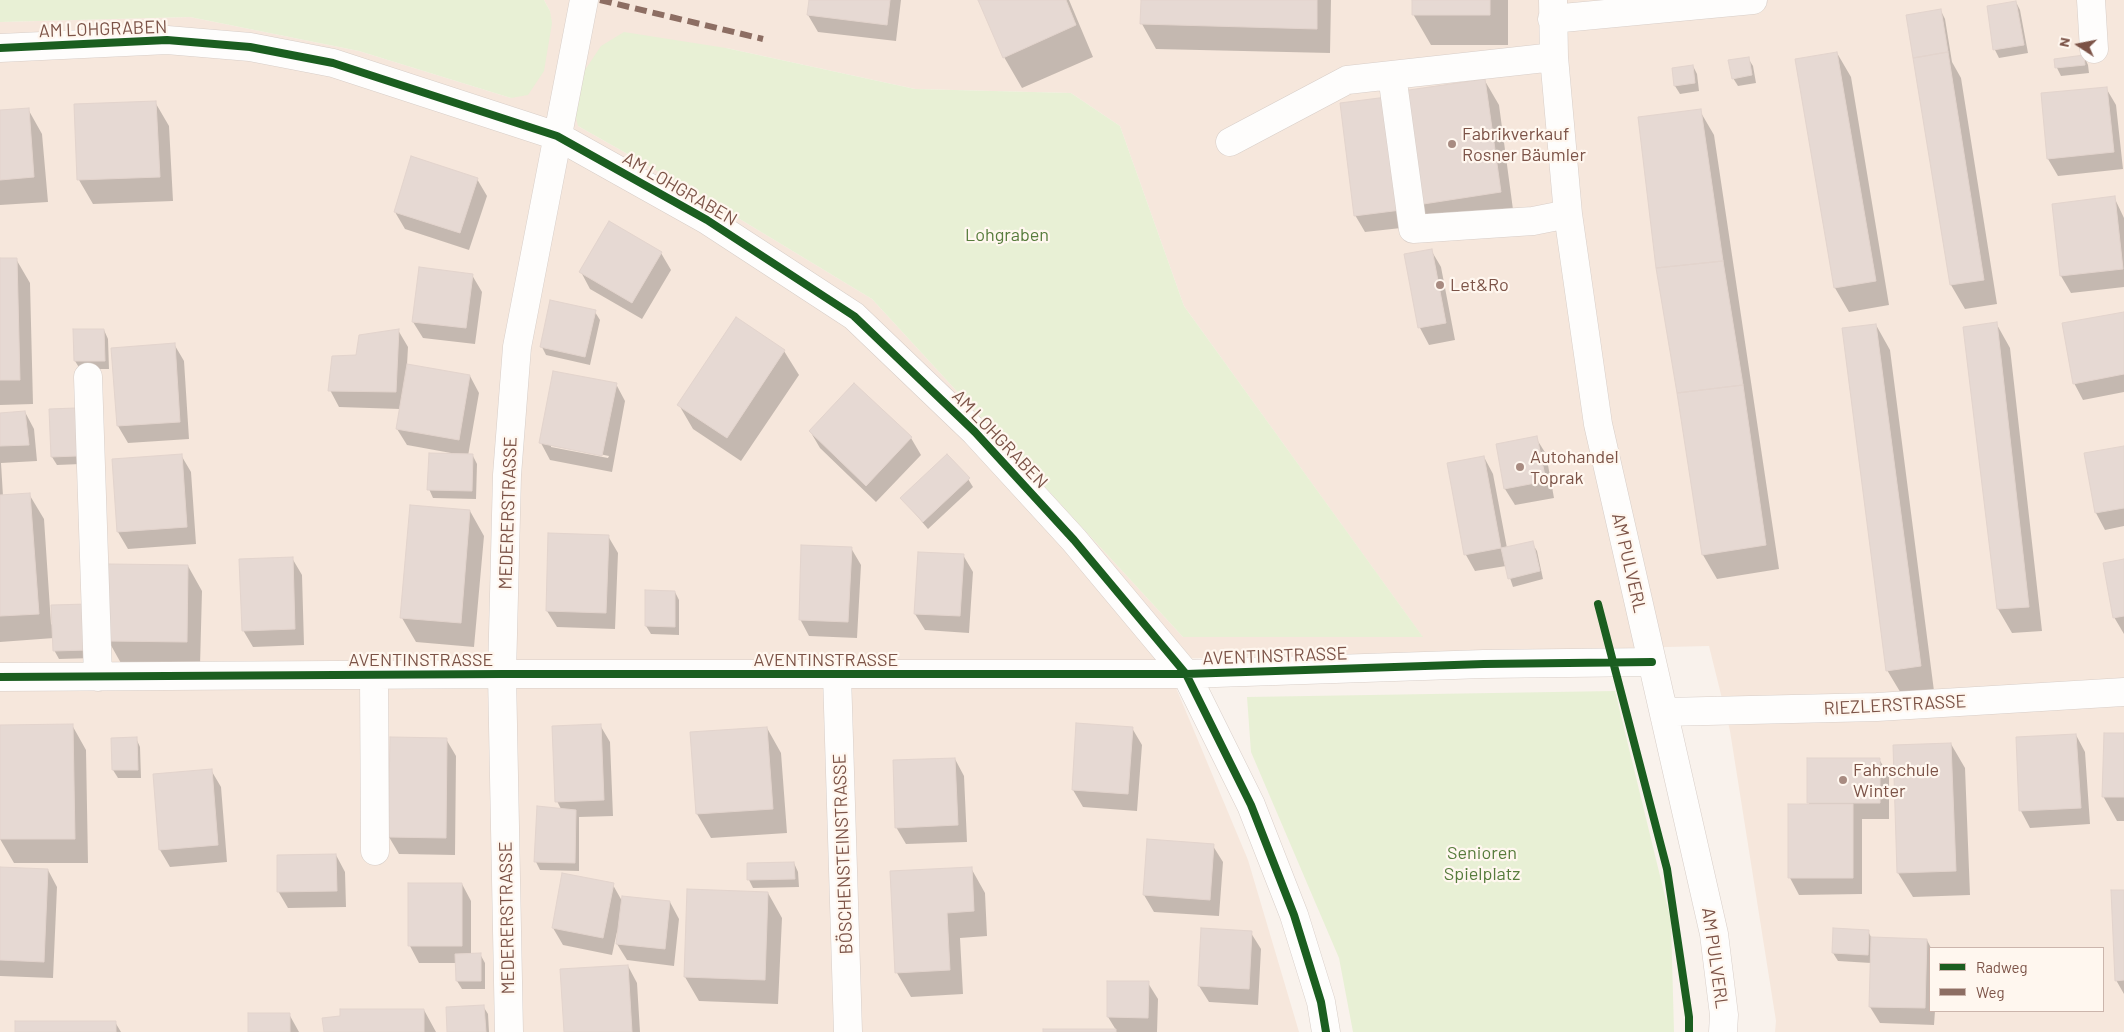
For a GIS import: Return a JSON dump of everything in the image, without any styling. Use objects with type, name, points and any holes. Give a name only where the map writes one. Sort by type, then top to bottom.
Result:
[{"type":"street","name":"MEDERERSTRASSE","points":[[509,1032],[502,674],[507,475],[517,347],[584,0]]},
{"type":"street","points":[[1552,10],[1753,0]]},
{"type":"street","points":[[2091,0],[2094,49]]},
{"type":"street","name":"AM PULVERL","points":[[1552,10],[1554,57],[1568,214],[1598,424],[1714,934],[1724,1015],[1723,1032]]},
{"type":"street","name":"AM LOHGRABEN","points":[[0,48],[167,40],[250,47],[333,63],[557,136],[706,220],[854,316],[975,432],[1074,540],[1186,674],[1254,814],[1294,915],[1320,1002],[1326,1032]]},
{"type":"street","points":[[1230,142],[1347,80],[1554,57]]},
{"type":"street","points":[[1392,75],[1412,229],[1533,222],[1568,214]]},
{"type":"street","points":[[88,377],[98,677]]},
{"type":"street","name":"AVENTINSTRASSE","points":[[0,677],[502,674],[1186,674],[1474,665],[1652,662]]},
{"type":"street","points":[[374,675],[375,851]]},
{"type":"street","name":"BÖSCHENSTEINSTRASSE","points":[[837,675],[848,1032]]},
{"type":"street","name":"RIEZLERSTRASSE","points":[[1665,712],[1877,707],[2124,692]]},
{"type":"shaded area","points":[[544,0],[2124,0],[2124,1032],[1775,1032],[1776,1021],[1730,731],[1709,646],[1164,659],[1248,860],[1299,1032],[0,1032],[0,22],[190,17],[359,51],[511,98],[550,11]],"holes":[[[726,48],[915,89],[1071,93],[1120,126],[1184,306],[1422,636],[1183,637],[872,299],[700,195],[578,126]]]},
{"type":"green space","points":[[0,0],[544,0],[550,11],[552,23],[544,71],[528,95],[511,98],[359,51],[190,17],[0,22]]},
{"type":"green space","name":"Lohgraben","points":[[624,32],[726,48],[915,89],[1071,93],[1120,126],[1184,306],[1423,637],[1183,637],[872,299],[700,195],[578,126],[573,105],[585,70],[601,46]]},
{"type":"green space","name":"Senioren Spielplatz","points":[[1615,691],[1671,921],[1674,1032],[1353,1032],[1339,958],[1251,752],[1247,697]]},
{"type":"building","points":[[809,0],[890,0],[887,25],[807,15]]},
{"type":"building","points":[[978,0],[1066,0],[1076,25],[1003,58]]},
{"type":"building","points":[[1141,0],[1317,0],[1317,29],[1140,24]]},
{"type":"building","points":[[1412,0],[1490,0],[1490,15],[1412,15]]},
{"type":"building","points":[[2016,1],[2024,45],[1993,50],[1987,6]]},
{"type":"building","points":[[1941,9],[1948,52],[1913,58],[1906,15]]},
{"type":"building","points":[[1837,52],[1876,281],[1834,288],[1795,59]]},
{"type":"building","points":[[1948,52],[1984,280],[1950,285],[1913,58]]},
{"type":"building","points":[[2084,55],[2085,65],[2055,68],[2054,59]]},
{"type":"building","points":[[1749,57],[1752,75],[1732,79],[1728,60]]},
{"type":"building","points":[[1693,65],[1695,83],[1674,86],[1672,68]]},
{"type":"building","name":"Fabrikverkauf Rosner Bäumler","points":[[1485,79],[1501,192],[1417,205],[1402,91]]},
{"type":"building","points":[[2107,87],[2114,152],[2047,159],[2041,93]]},
{"type":"building","points":[[1387,97],[1401,210],[1354,216],[1340,103]]},
{"type":"building","points":[[156,101],[160,177],[77,180],[74,104]]},
{"type":"building","points":[[29,108],[34,177],[0,180],[0,110]]},
{"type":"building","points":[[1701,109],[1723,261],[1656,268],[1638,117]]},
{"type":"building","points":[[411,156],[478,178],[460,233],[394,212]]},
{"type":"building","points":[[2115,196],[2123,269],[2060,276],[2052,204]]},
{"type":"building","points":[[609,221],[662,252],[632,303],[579,272]]},
{"type":"building","points":[[1432,249],[1446,323],[1418,328],[1404,254]]},
{"type":"building","points":[[0,258],[17,258],[20,380],[0,380]]},
{"type":"building","points":[[1723,261],[1743,385],[1677,393],[1656,268]]},
{"type":"building","points":[[419,267],[473,274],[466,328],[412,322]]},
{"type":"building","points":[[550,300],[596,310],[585,357],[540,347]]},
{"type":"building","points":[[2124,312],[2124,374],[2073,384],[2062,323]]},
{"type":"building","points":[[736,317],[785,350],[727,438],[677,405]]},
{"type":"building","points":[[1997,322],[2029,607],[1997,609],[1963,327]]},
{"type":"building","points":[[1876,324],[1921,666],[1886,671],[1842,328]]},
{"type":"building","points":[[73,329],[104,329],[105,361],[74,361]]},
{"type":"building","points":[[399,329],[396,392],[328,391],[332,356],[356,355],[359,335]]},
{"type":"building","points":[[175,343],[180,422],[117,426],[111,348]]},
{"type":"building","points":[[407,364],[470,375],[459,440],[396,429]]},
{"type":"building","points":[[553,371],[617,383],[602,456],[539,443]]},
{"type":"building","points":[[854,383],[912,437],[866,486],[809,431]]},
{"type":"building","points":[[1743,385],[1766,545],[1702,555],[1677,393]]},
{"type":"building","points":[[76,408],[77,456],[51,457],[49,409]]},
{"type":"building","points":[[25,411],[29,445],[0,446],[0,413]]},
{"type":"building","points":[[1537,436],[1546,481],[1504,489],[1496,444]]},
{"type":"building","points":[[2124,446],[2124,508],[2095,513],[2084,453]]},
{"type":"building","points":[[429,453],[473,454],[472,491],[427,490]]},
{"type":"building","points":[[182,454],[187,527],[117,532],[112,459]]},
{"type":"building","points":[[947,454],[970,478],[923,522],[900,498]]},
{"type":"building","points":[[1484,456],[1501,548],[1464,555],[1447,463]]},
{"type":"building","points":[[30,493],[39,614],[0,616],[0,495]]},
{"type":"building","points":[[410,505],[470,510],[461,623],[400,618]]},
{"type":"building","points":[[548,533],[609,535],[606,613],[546,611]]},
{"type":"building","points":[[1533,541],[1540,571],[1508,579],[1501,548]]},
{"type":"building","points":[[801,545],[852,547],[848,622],[799,620]]},
{"type":"building","points":[[918,552],[964,554],[960,616],[914,614]]},
{"type":"building","points":[[293,557],[295,629],[242,631],[239,559]]},
{"type":"building","points":[[2124,559],[2124,616],[2113,618],[2103,563]]},
{"type":"building","points":[[108,564],[188,565],[187,642],[107,641]]},
{"type":"building","points":[[645,590],[675,591],[675,627],[645,626]]},
{"type":"building","points":[[88,604],[89,650],[53,651],[51,605]]},
{"type":"building","points":[[1076,723],[1133,727],[1128,794],[1072,790]]},
{"type":"building","points":[[73,724],[75,839],[0,839],[0,725]]},
{"type":"building","points":[[601,724],[604,800],[555,802],[552,726]]},
{"type":"building","points":[[767,727],[773,809],[696,814],[690,732]]},
{"type":"building","points":[[2104,733],[2124,733],[2124,797],[2102,797]]},
{"type":"building","points":[[2076,734],[2081,808],[2019,811],[2016,737]]},
{"type":"building","points":[[137,737],[138,770],[112,770],[111,738]]},
{"type":"building","points":[[390,737],[447,738],[446,838],[388,837]]},
{"type":"building","points":[[1951,743],[1956,871],[1897,873],[1893,745]]},
{"type":"building","points":[[955,758],[958,825],[895,828],[893,760]]},
{"type":"building","name":"Fahrschule Winter","points":[[1807,758],[1880,758],[1880,803],[1807,803]]},
{"type":"building","points":[[212,769],[218,845],[159,850],[153,774]]},
{"type":"building","points":[[1788,804],[1853,804],[1853,878],[1788,878]]},
{"type":"building","points":[[537,806],[576,810],[575,863],[534,862]]},
{"type":"building","points":[[1147,839],[1214,844],[1210,900],[1143,895]]},
{"type":"building","points":[[336,854],[337,891],[277,892],[277,855]]},
{"type":"building","points":[[794,862],[795,879],[747,880],[747,863]]},
{"type":"building","points":[[0,867],[48,869],[44,962],[0,960]]},
{"type":"building","points":[[972,867],[974,911],[947,913],[950,970],[895,973],[890,871]]},
{"type":"building","points":[[562,873],[614,883],[603,938],[552,928]]},
{"type":"building","points":[[408,883],[462,883],[462,946],[408,946]]},
{"type":"building","points":[[687,889],[768,892],[765,980],[684,977]]},
{"type":"building","points":[[2111,890],[2124,890],[2124,980],[2115,981]]},
{"type":"building","points":[[622,896],[670,901],[665,949],[616,944]]},
{"type":"building","points":[[1201,928],[1252,931],[1249,989],[1198,986]]},
{"type":"building","points":[[1833,928],[1869,930],[1868,955],[1832,953]]},
{"type":"building","points":[[1871,937],[1927,939],[1925,1008],[1869,1007]]},
{"type":"building","points":[[481,953],[481,981],[456,981],[455,954]]},
{"type":"building","points":[[628,965],[632,1032],[564,1032],[560,969]]},
{"type":"building","points":[[1107,981],[1149,981],[1148,1018],[1107,1017]]},
{"type":"building","points":[[484,1005],[486,1032],[447,1032],[446,1007]]},
{"type":"building","points":[[340,1009],[424,1009],[424,1032],[324,1032],[322,1018],[340,1016]]},
{"type":"building","points":[[248,1013],[290,1013],[290,1032],[248,1032]]},
{"type":"building","points":[[15,1021],[116,1021],[116,1032],[15,1032]]},
{"type":"building","points":[[1043,1029],[1116,1029],[1116,1032],[1043,1032]]},
{"type":"marked path","points":[[600,0],[763,39]]},
{"type":"cycle path","points":[[0,48],[167,40],[250,47],[333,63],[557,136],[707,220],[854,316],[975,432],[1074,540],[1186,674],[1251,805],[1294,915],[1321,1002],[1326,1032]]},
{"type":"cycle path","points":[[1598,604],[1667,869],[1689,1017],[1689,1032]]},
{"type":"cycle path","points":[[0,677],[502,674],[1186,674],[1484,664],[1652,662]]},
{"type":"place","name":"Fabrikverkauf Rosner Bäumler","points":[[1452,144]]},
{"type":"place","name":"Let&Ro","points":[[1440,285]]},
{"type":"place","name":"Autohandel Toprak","points":[[1520,467]]},
{"type":"place","name":"Fahrschule Winter","points":[[1843,780]]}]
